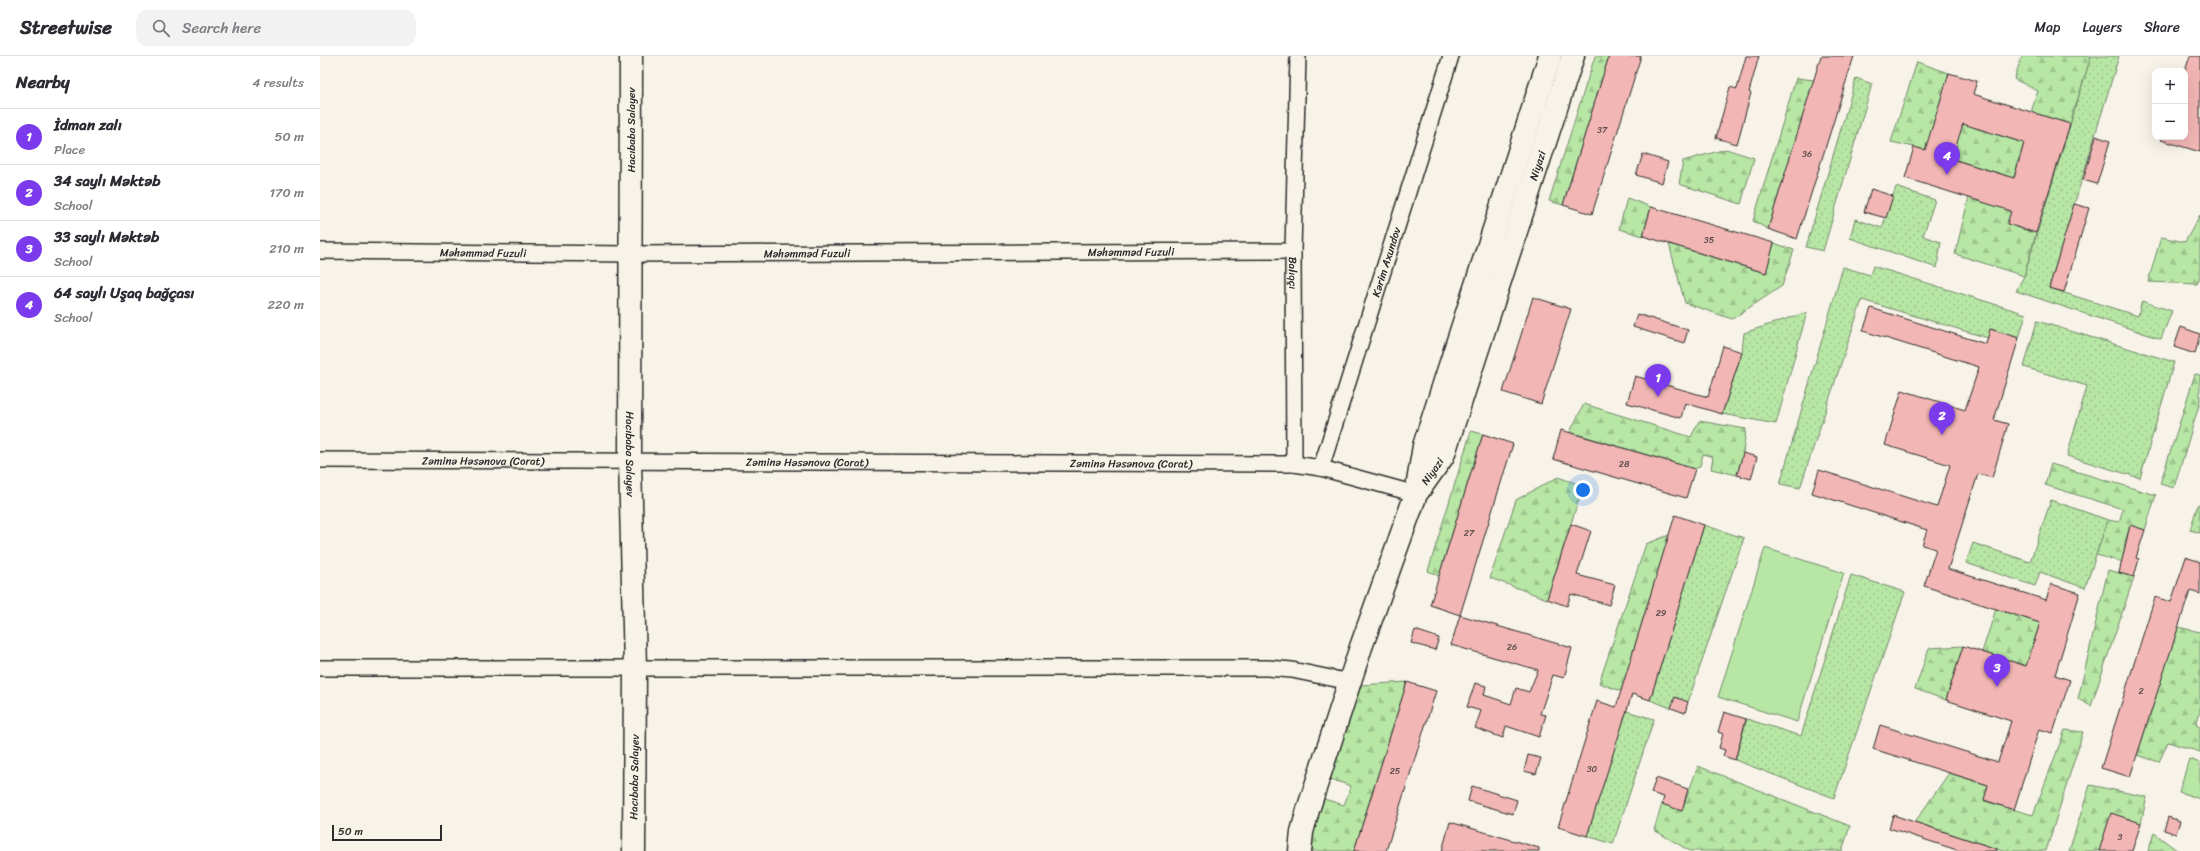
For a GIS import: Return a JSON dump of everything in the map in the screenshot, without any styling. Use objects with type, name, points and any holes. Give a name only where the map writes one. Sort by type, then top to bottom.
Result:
[{"type":"main road","name":"Hacıbaba Salayev","points":[[631,56],[630,461],[635,668],[634,851]]},
{"type":"main road","name":"Niyazi","points":[[1416,494],[1424,446],[1550,56]]},
{"type":"main road","name":"Niyazi","points":[[1416,494],[1443,456],[1573,56]]},
{"type":"main road","points":[[1300,851],[1308,810],[1350,682],[1416,494]]},
{"type":"street","name":"Balıqçı","points":[[1294,464],[1293,251],[1298,56]]},
{"type":"street","name":"Kərim Axundov","points":[[1321,468],[1450,56]]},
{"type":"street","name":"Məhəmməd Fuzuli","points":[[320,251],[630,254],[1293,251]]},
{"type":"street","name":"Zəminə Həsənova (Corat)","points":[[320,460],[1294,464]]},
{"type":"street","points":[[1294,464],[1321,468],[1416,494]]},
{"type":"street","points":[[320,668],[1268,668],[1292,670],[1350,682]]},
{"type":"green space","points":[[1595,56],[1609,56],[1563,205],[1549,201]]},
{"type":"green space","points":[[2022,56],[2091,56],[2070,124],[2031,112],[2038,91],[2014,79]]},
{"type":"green space","points":[[2091,56],[2119,56],[2049,288],[2138,316],[2142,301],[2172,311],[2161,339],[2016,291],[2024,276]]},
{"type":"green space","points":[[1917,62],[1949,73],[1931,132],[1966,114],[1975,128],[2024,143],[2011,186],[2005,175],[1914,147],[1891,142]]},
{"type":"green space","points":[[1796,78],[1814,80],[1768,229],[1753,221]]},
{"type":"green space","points":[[1856,78],[1872,84],[1823,251],[1806,247]]},
{"type":"green space","points":[[1726,149],[1754,158],[1741,204],[1679,184],[1683,161]]},
{"type":"green space","points":[[1896,187],[1935,200],[1923,236],[1941,242],[1937,268],[1850,238],[1855,219],[1882,228]]},
{"type":"green space","points":[[2001,194],[2036,233],[2024,276],[1955,254],[1969,197]]},
{"type":"green space","points":[[1627,198],[1651,207],[1643,236],[1619,229]]},
{"type":"green space","points":[[2200,215],[2200,277],[2197,284],[2148,282],[2161,237],[2185,242]]},
{"type":"green space","points":[[1774,243],[1794,250],[1782,286],[1732,319],[1685,303],[1669,244],[1765,273]]},
{"type":"green space","points":[[1873,266],[2026,314],[2019,338],[1991,329],[1988,338],[1862,300],[1800,488],[1780,484],[1843,267],[1870,275]]},
{"type":"green space","points":[[1807,312],[1776,424],[1722,414],[1742,352],[1744,333]]},
{"type":"green space","points":[[2037,321],[2174,362],[2140,478],[2067,456],[2087,386],[2024,367]]},
{"type":"green space","points":[[2195,374],[2200,375],[2200,402],[2174,488],[2160,484]]},
{"type":"green space","points":[[1584,404],[1691,437],[1699,421],[1746,429],[1743,453],[1737,475],[1711,469],[1713,457],[1703,454],[1700,466],[1695,469],[1570,432]]},
{"type":"green space","points":[[1471,431],[1483,434],[1439,576],[1428,571]]},
{"type":"green space","points":[[2051,464],[2156,495],[2145,530],[2130,526],[2125,542],[2123,562],[2096,555],[2108,520],[2119,522],[2123,509],[2045,485]]},
{"type":"green space","points":[[1558,477],[1583,486],[1547,599],[1490,578],[1516,500]]},
{"type":"green space","points":[[2051,500],[2108,520],[2085,588],[2040,572],[2035,586],[1966,563],[1973,543],[2030,562]]},
{"type":"green space","points":[[2198,504],[2200,505],[2200,533],[2190,530]]},
{"type":"green space","points":[[1704,525],[1744,538],[1688,702],[1675,698],[1671,708],[1650,700]]},
{"type":"green space","points":[[1669,535],[1621,691],[1599,683],[1646,544]]},
{"type":"green space","points":[[1765,548],[1844,573],[1797,722],[1718,697]]},
{"type":"green space","points":[[2108,570],[2134,577],[2091,706],[2078,699]]},
{"type":"green space","points":[[1851,575],[1905,592],[1834,798],[1735,760],[1747,719],[1801,736]]},
{"type":"green space","points":[[1996,609],[2040,623],[2026,666],[1982,652]]},
{"type":"green space","points":[[2178,627],[2200,632],[2200,712],[2196,725],[2200,727],[2200,752],[2168,742],[2159,762],[2137,755]]},
{"type":"green space","points":[[1963,646],[1946,700],[1915,689],[1929,648]]},
{"type":"green space","points":[[1407,682],[1354,851],[1312,851],[1313,832],[1324,799],[1344,805],[1351,786],[1330,779],[1360,685]]},
{"type":"green space","points":[[1626,711],[1654,719],[1613,844],[1587,836]]},
{"type":"green space","points":[[2065,730],[2083,732],[2046,851],[2003,851],[1915,822],[1949,773],[1988,785],[1984,801],[2033,815]]},
{"type":"green space","points":[[2189,759],[2200,763],[2200,799],[2179,792]]},
{"type":"green space","points":[[1698,766],[1850,826],[1842,851],[1690,851],[1654,830],[1662,804],[1682,810]]},
{"type":"green space","points":[[2090,785],[2147,797],[2141,823],[2099,851],[2069,851]]},
{"type":"green space","points":[[2154,833],[2178,851],[2148,851]]},
{"type":"building","points":[[1609,56],[1641,56],[1592,214],[1563,205]]},
{"type":"building","points":[[1746,56],[1759,56],[1749,92],[1751,93],[1737,144],[1716,138],[1730,87],[1737,89]]},
{"type":"building","points":[[1821,56],[1854,56],[1797,239],[1768,229]]},
{"type":"building","points":[[2190,56],[2200,56],[2200,152],[2161,140],[2188,140],[2188,68],[2186,68]]},
{"type":"building","points":[[1949,73],[1977,81],[1973,94],[2070,124],[2036,233],[2007,224],[2011,211],[1905,178],[1914,147],[1925,150]],"holes":[[[1963,124],[2024,143],[2014,178],[1952,159]]]},
{"type":"building","points":[[2096,136],[2110,141],[2097,184],[2083,180]]},
{"type":"building","points":[[1643,154],[1668,162],[1662,183],[1636,175]]},
{"type":"building","points":[[1871,189],[1893,196],[1886,218],[1864,212]]},
{"type":"building","points":[[2074,204],[2089,208],[2064,292],[2049,288]]},
{"type":"building","points":[[1651,207],[1774,243],[1766,273],[1643,236]]},
{"type":"building","points":[[1533,297],[1571,309],[1541,404],[1503,392]]},
{"type":"building","points":[[1871,308],[1986,344],[1990,329],[2019,338],[1994,420],[2008,424],[1992,478],[1978,474],[1948,569],[2046,600],[2051,584],[2080,593],[2055,675],[2070,680],[2053,733],[2039,729],[2014,810],[1984,800],[1988,785],[1873,749],[1880,725],[1998,762],[2011,721],[1946,700],[1963,646],[2026,666],[2040,623],[1924,586],[1936,549],[1922,545],[1927,530],[1812,493],[1819,470],[1937,507],[1950,465],[1885,445],[1902,390],[1965,410],[1979,367],[1863,331]]},
{"type":"building","points":[[1637,314],[1688,330],[1684,343],[1633,327]]},
{"type":"building","points":[[2181,327],[2200,334],[2195,354],[2174,347]]},
{"type":"building","points":[[1723,346],[1742,352],[1722,414],[1685,403],[1681,418],[1627,403],[1635,376],[1708,397]]},
{"type":"building","points":[[1561,430],[1695,469],[1686,498],[1553,459]]},
{"type":"building","points":[[1483,434],[1513,444],[1460,615],[1430,605]]},
{"type":"building","points":[[1743,453],[1757,457],[1751,479],[1737,475]]},
{"type":"building","points":[[1675,515],[1704,525],[1650,700],[1632,694],[1587,836],[1558,827],[1597,701],[1616,707]]},
{"type":"building","points":[[1571,524],[1591,531],[1577,575],[1615,585],[1609,605],[1571,594],[1567,606],[1547,599]]},
{"type":"building","points":[[2130,525],[2145,530],[2136,558],[2139,559],[2134,577],[2119,573]]},
{"type":"building","points":[[2186,557],[2200,562],[2200,594],[2190,591],[2130,777],[2101,768],[2155,597],[2171,602]]},
{"type":"building","points":[[1460,615],[1572,648],[1564,678],[1553,675],[1540,714],[1546,715],[1539,737],[1506,726],[1503,738],[1475,728],[1481,711],[1467,707],[1475,683],[1486,686],[1484,695],[1511,704],[1516,688],[1529,692],[1538,670],[1451,645]]},
{"type":"building","points":[[1415,630],[1439,638],[1435,650],[1411,643]]},
{"type":"building","points":[[1407,682],[1436,691],[1386,851],[1354,851]]},
{"type":"building","points":[[1675,697],[1688,702],[1685,713],[1671,708]]},
{"type":"building","points":[[1724,712],[1746,719],[1735,760],[1723,756],[1725,750],[1719,748],[1723,734],[1718,732]]},
{"type":"building","points":[[1528,755],[1541,758],[1536,774],[1524,771]]},
{"type":"building","points":[[1656,778],[1688,789],[1682,811],[1662,804],[1664,797],[1651,793]]},
{"type":"building","points":[[1472,786],[1517,800],[1513,814],[1468,801]]},
{"type":"building","points":[[2111,813],[2141,823],[2132,851],[2099,851]]},
{"type":"building","points":[[1893,815],[1997,849],[1997,851],[1960,851],[1889,828]]},
{"type":"building","points":[[2168,817],[2180,821],[2176,834],[2164,830]]},
{"type":"building","points":[[1450,822],[1539,848],[1539,851],[1442,851]]},
{"type":"place","name":"64 saylı Uşaq bağçası","points":[[1947,175]]},
{"type":"place","name":"İdman zalı","points":[[1658,397]]},
{"type":"place","name":"34 saylı Məktəb","points":[[1942,435]]},
{"type":"place","name":"33 saylı Məktəb","points":[[1997,687]]}]
